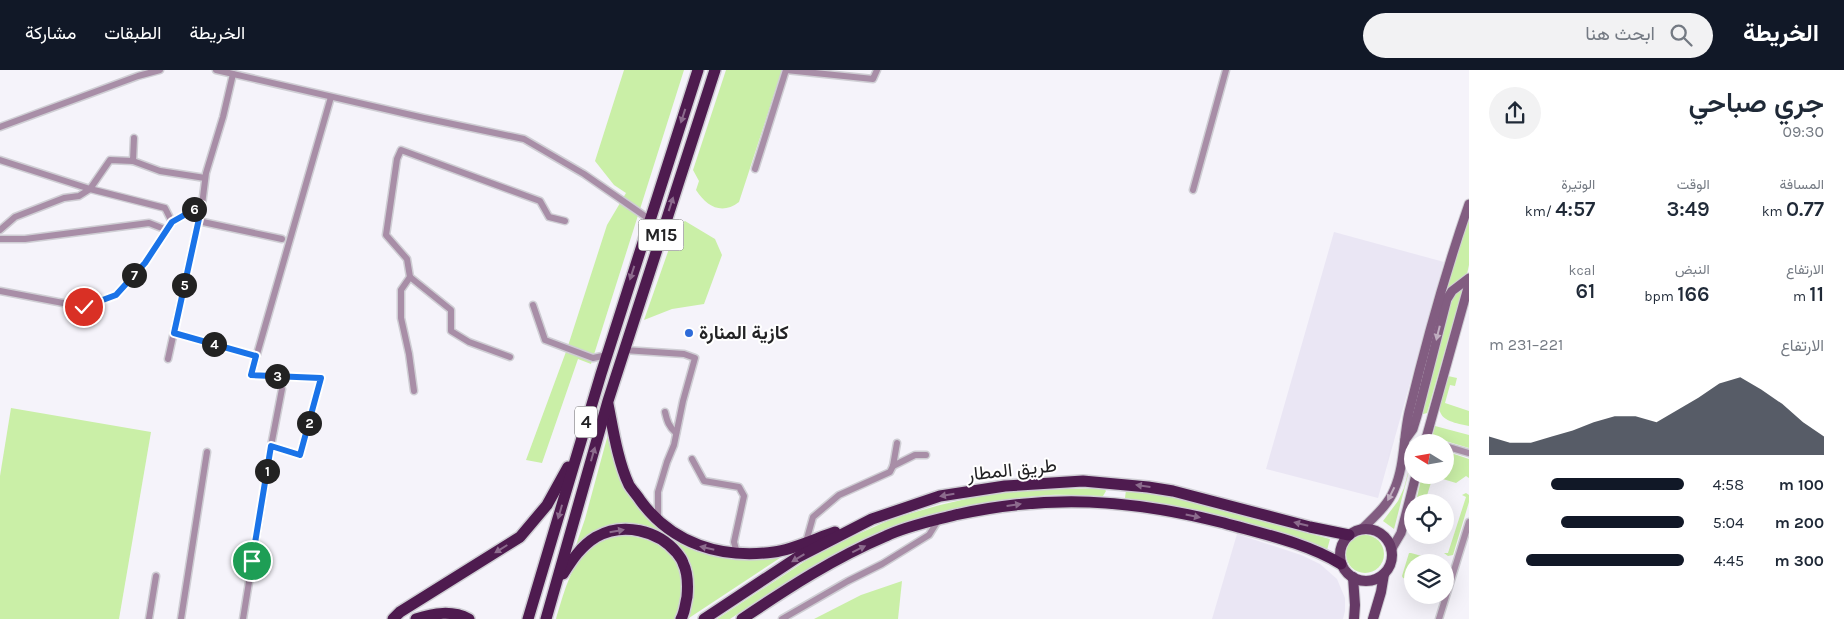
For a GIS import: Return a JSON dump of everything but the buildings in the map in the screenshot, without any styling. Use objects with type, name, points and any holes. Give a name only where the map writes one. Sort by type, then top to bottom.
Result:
[{"type":"highway","name":"M15","points":[[648,223],[698,70]]},
{"type":"highway","name":"M15","points":[[608,401],[715,70]]},
{"type":"highway","name":"4","points":[[528,619],[648,223]]},
{"type":"highway","points":[[393,619],[400,612],[520,537],[547,505],[574,457],[601,374]]},
{"type":"highway","name":"4","points":[[546,619],[608,401]]},
{"type":"highway","points":[[608,401],[616,446],[629,485],[651,515],[670,532],[698,546],[721,552],[749,554],[776,552],[872,519]]},
{"type":"highway","name":"طريق المطار","points":[[704,619],[798,557],[872,519],[940,496],[1005,486],[1084,481],[1115,483],[1172,491],[1310,527],[1349,535]]},
{"type":"highway","points":[[1112,503],[1115,483]]},
{"type":"highway","name":"طريق المطار","points":[[742,619],[798,581],[887,535],[939,519],[1018,504],[1066,501],[1112,503],[1154,508],[1234,526],[1326,555],[1341,564]]},
{"type":"highway","points":[[556,584],[574,556],[595,538],[620,530],[632,529],[645,532],[671,546],[683,562],[688,584],[684,613],[681,619]]},
{"type":"highway","points":[[755,619],[774,598]]},
{"type":"highway","points":[[416,619],[440,613],[469,619]]},
{"type":"main road","points":[[1410,434],[1431,324],[1469,204]]},
{"type":"main road","points":[[1411,420],[1447,299],[1452,291],[1469,278]]},
{"type":"main road","points":[[1428,434],[1469,284]]},
{"type":"main road","points":[[1411,420],[1431,421]]},
{"type":"main road","points":[[1384,574],[1366,581],[1353,578],[1341,564],[1340,548],[1349,535],[1363,528],[1386,503],[1396,483],[1404,452]]},
{"type":"main road","points":[[1391,550],[1401,533],[1414,484]]},
{"type":"main road","points":[[1363,528],[1378,532],[1389,543],[1392,559],[1384,574],[1373,619]]},
{"type":"main road","points":[[1353,578],[1354,619]]},
{"type":"street","points":[[0,127],[138,76],[160,70]]},
{"type":"street","points":[[216,70],[524,140],[584,174],[648,223]]},
{"type":"street","points":[[755,169],[786,70],[873,79],[877,70]]},
{"type":"street","points":[[1194,190],[1226,70]]},
{"type":"street","points":[[168,359],[202,205],[206,178],[233,74]]},
{"type":"street","points":[[271,446],[300,455],[321,378],[251,375],[331,97]]},
{"type":"street","points":[[134,138],[134,161]]},
{"type":"street","points":[[510,358],[469,342],[451,332],[450,310],[410,277],[407,259],[386,235],[397,159],[401,150],[540,201],[549,217],[565,220]]},
{"type":"street","points":[[0,160],[90,189],[165,208],[172,222]]},
{"type":"street","points":[[0,230],[14,217],[64,198],[79,196],[90,189],[110,160],[134,161],[160,171],[206,178]]},
{"type":"street","points":[[0,291],[84,307],[116,295],[145,263],[172,222],[202,205]]},
{"type":"street","points":[[198,221],[282,240]]},
{"type":"street","points":[[0,239],[25,239],[148,222],[167,230]]},
{"type":"street","points":[[410,277],[401,290],[401,318],[409,354],[414,391]]},
{"type":"street","points":[[533,305],[545,340],[593,358],[607,354]]},
{"type":"street","points":[[174,333],[256,356]]},
{"type":"street","points":[[624,350],[684,354],[695,358],[676,434],[658,492],[658,520]]},
{"type":"street","points":[[243,619],[282,389]]},
{"type":"street","points":[[665,412],[668,422],[676,434]]},
{"type":"street","points":[[806,542],[813,517],[839,496],[890,472],[898,443]]},
{"type":"street","points":[[1454,449],[1469,453]]},
{"type":"street","points":[[181,619],[207,452]]},
{"type":"street","points":[[893,466],[915,456],[926,455]]},
{"type":"street","points":[[692,459],[704,481],[739,487],[744,496],[734,542],[737,553]]},
{"type":"street","points":[[782,619],[929,536],[939,519]]},
{"type":"street","points":[[1439,619],[1469,522]]},
{"type":"street","points":[[149,619],[156,576]]},
{"type":"shaded area","points":[[1334,232],[1444,262],[1378,498],[1266,469]]},
{"type":"shaded area","points":[[1237,534],[1301,555],[1320,564],[1337,579],[1345,598],[1343,619],[1212,619]]},
{"type":"green space","points":[[624,70],[684,70],[591,364],[578,359],[542,463],[526,460],[567,349],[607,225],[626,193],[614,185],[595,161]]},
{"type":"green space","points":[[726,70],[782,70],[739,202],[727,208],[721,208],[710,205],[700,196],[696,190],[699,181],[693,170]]},
{"type":"green space","points":[[1469,216],[1469,265],[1467,274],[1446,290]]},
{"type":"green space","points":[[685,221],[715,239],[722,255],[704,304],[672,309],[644,320],[677,226]]},
{"type":"green space","points":[[1463,288],[1427,413],[1420,415],[1450,300],[1454,294]]},
{"type":"green space","points":[[1448,376],[1457,378],[1455,386],[1450,385],[1445,403],[1469,411],[1469,426],[1454,423],[1442,416],[1440,412],[1439,407]]},
{"type":"green space","points":[[11,408],[151,432],[119,619],[0,619],[0,476]]},
{"type":"green space","points":[[1435,426],[1469,435],[1469,448],[1454,444],[1454,434],[1433,434]]},
{"type":"green space","points":[[610,427],[621,475],[691,547],[786,554],[689,618],[693,600],[692,570],[684,553],[672,541],[640,528],[619,525],[602,529],[575,548],[585,519]]},
{"type":"green space","points":[[1454,454],[1469,459],[1469,478],[1466,476],[1454,482]]},
{"type":"green space","points":[[1405,484],[1394,529],[1383,521],[1398,501]]},
{"type":"green space","points":[[1420,484],[1431,484],[1427,494],[1418,494]]},
{"type":"green space","points":[[1104,488],[1106,491],[1103,496],[1056,495],[1012,499],[956,508],[902,524],[857,543],[813,566],[730,619],[717,619],[822,550],[894,518],[979,496],[1028,490]]},
{"type":"green space","points":[[1126,490],[1166,495],[1330,539],[1327,550],[1278,533],[1228,519],[1177,507],[1125,498]]},
{"type":"green space","points":[[1466,493],[1469,495],[1469,502],[1453,554],[1445,554],[1444,553],[1448,553],[1451,544],[1454,544],[1454,534],[1466,497],[1462,495]]},
{"type":"green space","points":[[627,535],[660,545],[672,554],[677,562],[683,582],[683,592],[679,611],[674,619],[556,619],[565,589],[577,563],[596,544],[610,538]]},
{"type":"green space","points":[[1365,535],[1379,540],[1384,554],[1379,568],[1365,573],[1351,568],[1346,554],[1351,540]]},
{"type":"green space","points":[[902,581],[898,619],[814,619],[861,595]]},
{"type":"place","name":"كازية المنارة","points":[[689,333]]},
{"type":"route","points":[[84,307],[116,295],[145,263],[172,222],[202,205],[174,333],[256,356],[251,375],[321,378],[300,455],[271,446],[252,561]]}]
